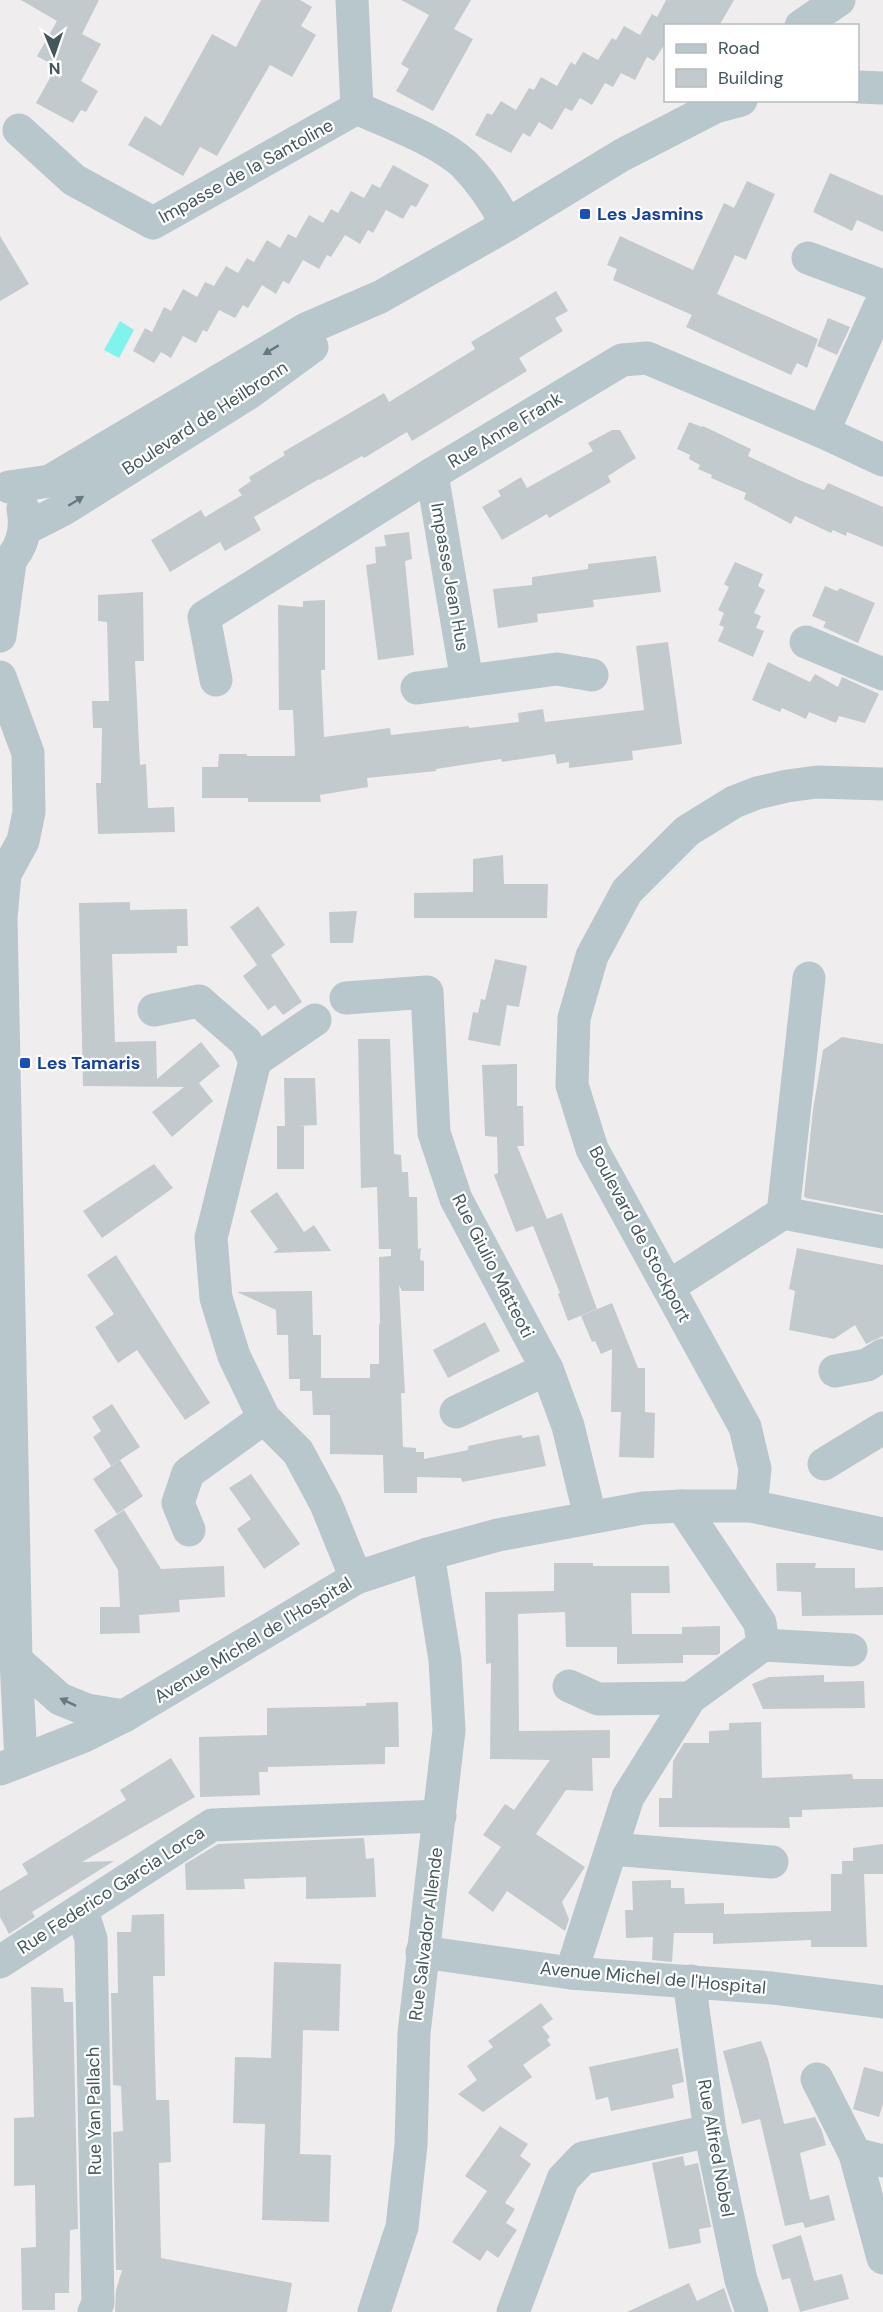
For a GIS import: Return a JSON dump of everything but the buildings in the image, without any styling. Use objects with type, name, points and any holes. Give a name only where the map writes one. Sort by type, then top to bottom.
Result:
[{"type":"street","points":[[352,0],[357,108],[442,148],[464,165],[496,205],[507,225]]},
{"type":"street","points":[[859,87],[883,88]]},
{"type":"street","name":"Boulevard de Heilbronn","points":[[25,530],[249,393],[380,297],[507,225],[622,155],[725,103]]},
{"type":"street","name":"Impasse de la Santoline","points":[[19,130],[74,180],[153,224],[357,108]]},
{"type":"street","points":[[808,258],[883,286]]},
{"type":"street","name":"Boulevard de Heilbronn","points":[[5,483],[50,481],[306,328],[380,297]]},
{"type":"street","points":[[823,432],[883,299]]},
{"type":"street","name":"Rue Anne Frank","points":[[216,680],[204,617],[432,474],[622,360],[647,358],[823,432],[883,460]]},
{"type":"street","name":"Impasse Jean Hus","points":[[432,474],[468,681]]},
{"type":"street","points":[[0,636],[5,565],[20,547],[25,530],[22,506],[5,483]]},
{"type":"street","points":[[806,642],[883,674]]},
{"type":"street","points":[[417,688],[557,669],[592,675]]},
{"type":"street","points":[[0,678],[28,753],[29,812],[23,841],[5,874],[1,905],[8,1674],[11,1765]]},
{"type":"street","name":"Boulevard de Stockport","points":[[751,1506],[755,1469],[745,1427],[592,1149],[573,1085],[574,1018],[592,956],[627,891],[687,831],[734,802],[787,786],[817,782],[883,784]]},
{"type":"street","points":[[783,1213],[808,978]]},
{"type":"street","name":"Rue Giulio Matteoti","points":[[346,998],[427,992],[434,1133],[456,1199],[547,1370],[568,1426],[590,1516]]},
{"type":"street","points":[[154,1010],[199,1001],[246,1042],[255,1061],[211,1238],[216,1298],[234,1356],[264,1418],[298,1452],[326,1504],[356,1578]]},
{"type":"street","points":[[255,1061],[315,1020]]},
{"type":"street","points":[[668,1287],[783,1213],[883,1232]]},
{"type":"street","points":[[835,1371],[867,1365],[883,1355]]},
{"type":"street","points":[[456,1412],[547,1370]]},
{"type":"street","points":[[189,1530],[178,1503],[188,1473],[264,1418]]},
{"type":"street","points":[[824,1464],[883,1428]]},
{"type":"street","points":[[682,1506],[760,1623],[763,1645]]},
{"type":"street","name":"Avenue Michel de l'Hospital","points":[[11,1765],[82,1737],[124,1716],[356,1578],[498,1534],[643,1508],[751,1506],[883,1534]]},
{"type":"street","name":"Rue Salvador Allende","points":[[374,2312],[402,2227],[411,2145],[414,2033],[449,1730],[445,1660],[428,1554]]},
{"type":"street","points":[[571,1973],[628,1797],[690,1698],[763,1645],[851,1650]]},
{"type":"street","points":[[8,1674],[87,1710],[124,1716]]},
{"type":"street","points":[[569,1686],[598,1699],[690,1698]]},
{"type":"street","name":"Rue Federico Garcia Lorca","points":[[0,1962],[212,1825],[440,1816]]},
{"type":"street","points":[[612,1850],[772,1862]]},
{"type":"street","name":"Rue Yan Pallach","points":[[81,1911],[92,1939],[98,2303],[94,2312]]},
{"type":"street","name":"Avenue Michel de l'Hospital","points":[[422,1952],[571,1973],[772,1988],[883,2002]]},
{"type":"street","name":"Rue Alfred Nobel","points":[[691,1981],[710,2131],[741,2280],[752,2312]]},
{"type":"street","points":[[817,2079],[869,2157],[883,2258]]},
{"type":"street","points":[[513,2312],[563,2179],[583,2158],[710,2131]]},
{"type":"water","points":[[120,321],[134,330],[119,358],[104,350]]},
{"type":"place","name":"Les Jasmins","points":[[585,214]]},
{"type":"place","name":"Les Tamaris","points":[[25,1063]]}]
